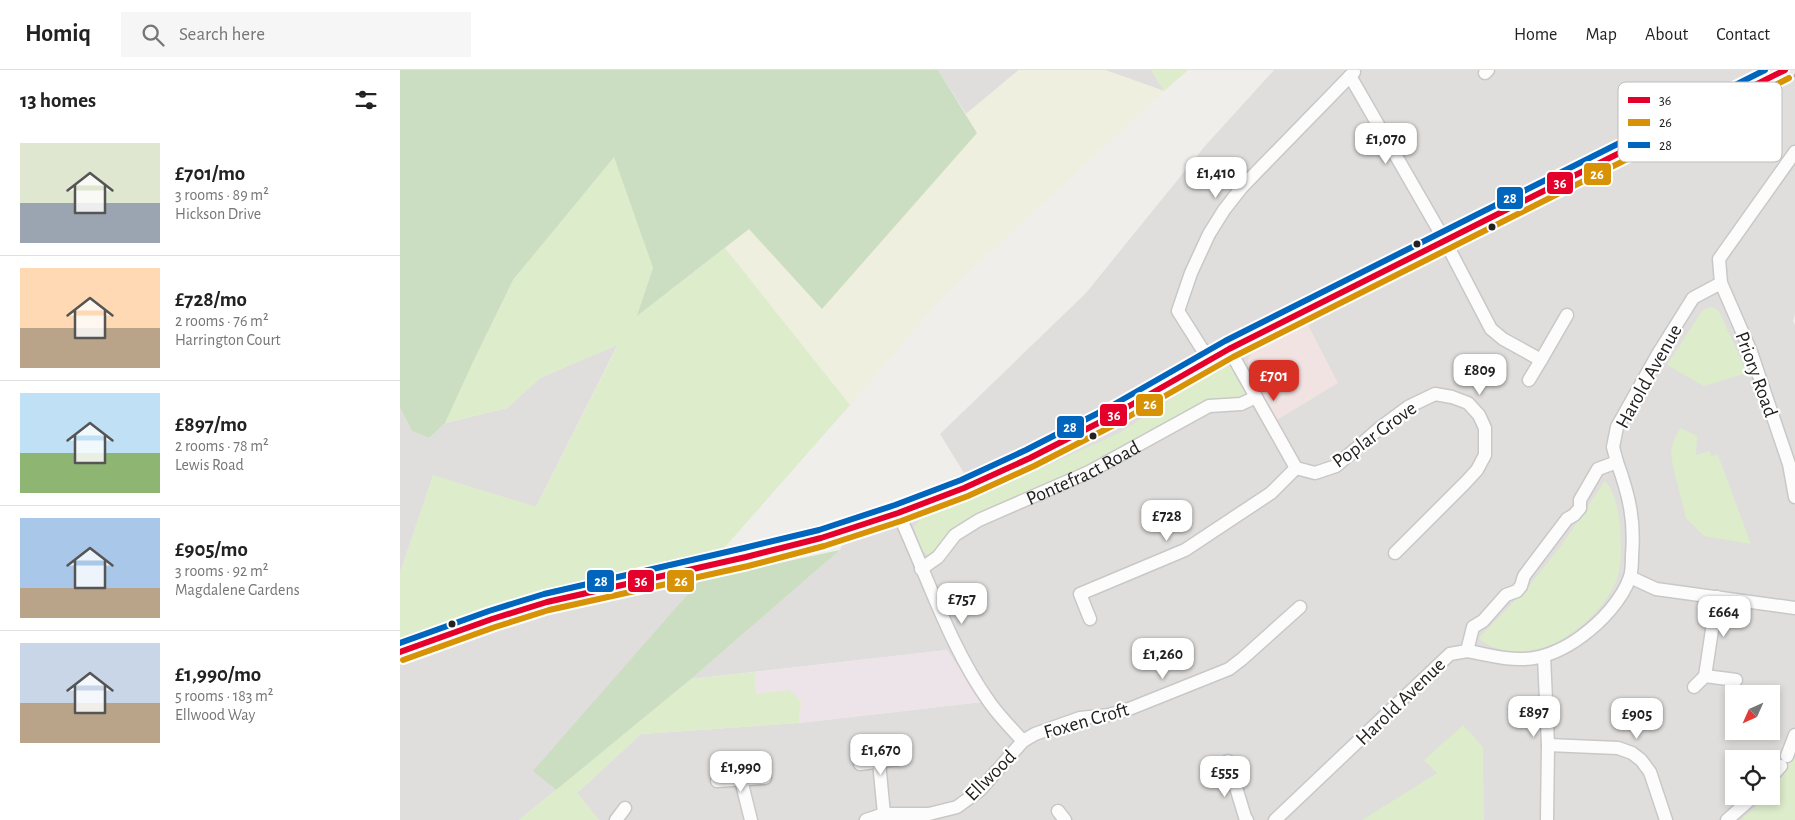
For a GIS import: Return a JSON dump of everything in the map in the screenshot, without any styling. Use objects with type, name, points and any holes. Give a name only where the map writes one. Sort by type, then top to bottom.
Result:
[{"type":"highway","name":"Pontefract Road","points":[[1755,82],[1774,72]]},
{"type":"highway","name":"Pontefract Road","points":[[400,652],[510,613],[547,602],[813,540],[898,513],[964,488],[1030,458],[1110,416],[1229,349],[1618,152]]},
{"type":"street","points":[[1208,360],[1178,311],[1191,274],[1210,234],[1224,210],[1242,187],[1353,73],[1491,329],[1503,339],[1541,360]]},
{"type":"street","points":[[1722,282],[1719,259],[1795,152]]},
{"type":"street","name":"Harold Avenue","points":[[1275,820],[1450,654],[1467,651],[1473,628],[1483,621],[1506,595],[1517,591],[1521,586],[1524,576],[1567,519],[1580,508],[1580,500],[1598,469],[1617,462],[1613,447],[1617,427],[1658,354],[1693,298],[1722,282]]},
{"type":"street","name":"Priory Road","points":[[1722,282],[1753,359],[1788,464],[1795,497]]},
{"type":"street","points":[[1529,380],[1567,315]]},
{"type":"street","points":[[1090,619],[1080,594],[1185,550],[1271,493],[1296,468],[1229,349]]},
{"type":"street","name":"Poplar Grove","points":[[1296,468],[1315,473],[1336,466],[1381,427],[1408,407],[1434,394],[1452,396],[1468,403],[1479,415],[1485,428],[1485,455],[1477,470],[1395,553]]},
{"type":"street","name":"Pontefract Road","points":[[921,569],[938,557],[954,535],[979,520],[1089,472],[1209,406],[1241,404],[1256,397]]},
{"type":"street","points":[[1467,651],[1506,659],[1525,660],[1544,656],[1574,642],[1593,628],[1614,604],[1630,577],[1634,540],[1632,512],[1627,490],[1617,462]]},
{"type":"street","points":[[898,513],[921,569],[967,666],[990,704],[1024,741]]},
{"type":"street","points":[[1630,577],[1656,589],[1795,608]]},
{"type":"street","points":[[1694,687],[1704,676],[1717,597]]},
{"type":"street","name":"Foxen Croft","points":[[1024,741],[1069,721],[1109,715],[1128,709],[1229,669],[1300,607]]},
{"type":"street","points":[[1544,656],[1548,745],[1547,820]]},
{"type":"street","points":[[1704,676],[1736,680]]},
{"type":"street","points":[[1780,766],[1795,735]]},
{"type":"street","name":"Ellwood","points":[[866,820],[884,814],[930,817],[957,807],[980,790],[1024,741]]},
{"type":"street","points":[[1548,745],[1618,748],[1632,752],[1642,760],[1650,772],[1666,820]]},
{"type":"street","points":[[860,764],[898,758]]},
{"type":"street","points":[[1228,761],[1247,820]]},
{"type":"street","points":[[878,762],[884,814]]},
{"type":"street","points":[[717,781],[765,778]]},
{"type":"street","points":[[741,780],[752,820]]},
{"type":"street","points":[[1728,820],[1744,805]]},
{"type":"street","points":[[616,820],[625,808]]},
{"type":"shaded area","points":[[938,70],[1019,70],[966,114]]},
{"type":"shaded area","points":[[1105,70],[1151,70],[1164,91]]},
{"type":"shaded area","points":[[1274,70],[1795,70],[1795,314],[1793,321],[1795,325],[1795,760],[1793,759],[1780,777],[1780,750],[1725,750],[1725,805],[1758,805],[1742,820],[599,820],[577,793],[641,734],[799,723],[982,702],[947,650],[691,679],[840,550],[853,513],[898,501],[964,473],[940,434],[1086,293],[1205,146]]},
{"type":"shaded area","points":[[1307,323],[1338,383],[1277,420],[1248,367],[1248,359],[1253,351]]},
{"type":"shaded area","points":[[618,344],[536,507],[433,476],[400,573],[400,408],[412,431],[429,438],[445,423],[507,408],[540,378]]},
{"type":"shaded area","points":[[725,547],[700,580],[534,771],[556,790],[519,820],[400,820],[400,639],[485,609]]},
{"type":"shaded area","points":[[947,650],[982,702],[799,723],[801,701],[789,690],[756,694],[755,672]]},
{"type":"green space","points":[[400,70],[938,70],[977,133],[822,309],[749,229],[637,316],[653,268],[614,157],[513,280],[445,423],[429,438],[412,431],[400,408]]},
{"type":"green space","points":[[1019,70],[1105,70],[1164,91],[942,297],[850,405],[725,248],[749,229],[977,133],[966,114]]},
{"type":"green space","points":[[1151,70],[1188,70],[1164,91]]},
{"type":"green space","points":[[614,156],[653,268],[638,315],[725,248],[850,405],[725,547],[485,609],[400,639],[400,573],[433,475],[536,507],[618,345],[540,378],[507,408],[445,423],[513,280]]},
{"type":"green space","points":[[1710,307],[1715,308],[1720,313],[1747,373],[1704,386],[1667,365],[1702,311]]},
{"type":"green space","points":[[1221,366],[1231,367],[1246,393],[1243,399],[1202,405],[1077,471],[933,554],[928,555],[921,550],[914,527],[921,519],[985,494],[1121,432]]},
{"type":"green space","points":[[1680,428],[1697,436],[1696,455],[1710,451],[1711,456],[1718,455],[1751,544],[1704,536],[1686,518],[1673,467],[1671,450]]},
{"type":"green space","points":[[1605,481],[1614,497],[1617,509],[1621,552],[1620,568],[1616,583],[1603,604],[1585,623],[1564,638],[1544,647],[1532,650],[1509,651],[1497,649],[1479,638],[1528,587],[1561,546]]},
{"type":"green space","points":[[840,550],[691,679],[556,790],[533,771],[700,580]]},
{"type":"green space","points":[[755,672],[756,694],[789,690],[801,701],[799,723],[641,734],[577,793],[599,820],[519,820],[691,679]]},
{"type":"green space","points":[[1463,725],[1483,747],[1484,820],[1362,820],[1437,773],[1424,760]]},
{"type":"green space","points":[[1793,759],[1795,760],[1795,820],[1742,820],[1757,805],[1780,805],[1780,777]]},
{"type":"transit line","name":"28","points":[[1741,82],[1765,70]]},
{"type":"transit line","name":"36","points":[[1761,82],[1785,70]]},
{"type":"transit line","name":"26","points":[[1781,82],[1789,78]]},
{"type":"transit line","name":"28","points":[[400,643],[489,611],[544,594],[819,530],[895,505],[961,480],[1026,450],[1106,409],[1225,341],[1618,144]]},
{"type":"transit line","name":"36","points":[[400,652],[492,619],[547,602],[821,538],[898,513],[964,488],[1030,458],[1110,417],[1229,349],[1618,154]]},
{"type":"transit line","name":"26","points":[[403,660],[549,610],[748,566],[824,546],[901,521],[968,496],[1034,466],[1114,425],[1233,357],[1622,162]]}]
